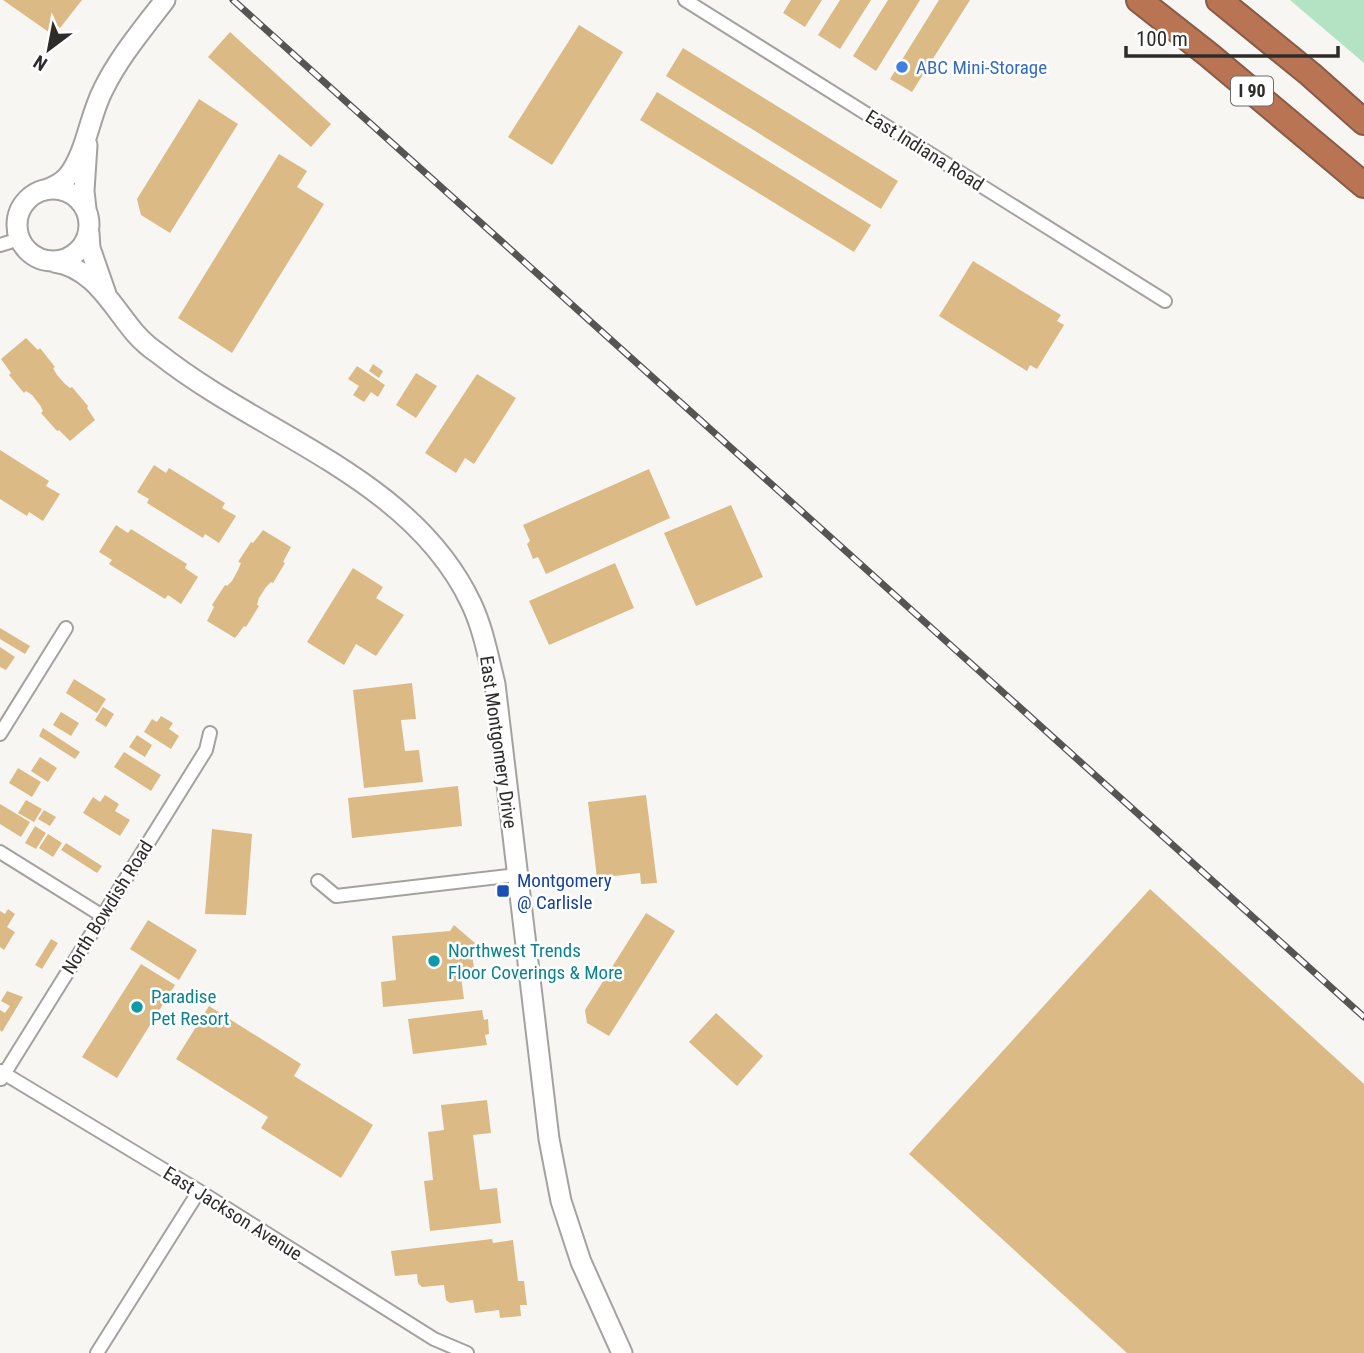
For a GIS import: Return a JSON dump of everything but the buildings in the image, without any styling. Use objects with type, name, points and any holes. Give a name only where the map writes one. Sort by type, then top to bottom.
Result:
[{"type":"highway","name":"I 90","points":[[1139,0],[1364,185]]},
{"type":"highway","name":"I 90","points":[[1219,0],[1364,122]]},
{"type":"main road","points":[[0,222],[10,218],[34,194],[60,183],[69,174],[86,137],[102,90],[127,50],[165,0]]},
{"type":"main road","points":[[3,243],[41,260],[54,262],[66,260],[85,244],[89,233],[84,200],[88,163],[86,137]]},
{"type":"main road","points":[[45,190],[68,192],[86,209]]},
{"type":"main road","points":[[25,202],[19,212],[18,235],[31,254]]},
{"type":"main road","name":"East Montgomery Drive","points":[[89,233],[90,248],[107,295]]},
{"type":"main road","name":"East Montgomery Drive","points":[[54,262],[78,270],[107,295],[144,343],[177,369],[376,492],[410,520],[448,563],[470,602],[482,633],[495,684],[549,1139],[561,1201],[581,1262],[618,1352]]},
{"type":"street","name":"East Indiana Road","points":[[685,0],[1165,301]]},
{"type":"street","points":[[0,734],[66,628]]},
{"type":"street","name":"North Bowdish Road","points":[[1,1075],[206,750],[210,733]]},
{"type":"street","points":[[0,852],[101,915]]},
{"type":"street","points":[[318,881],[336,896],[517,876]]},
{"type":"street","name":"East Jackson Avenue","points":[[1,1075],[199,1191],[434,1339],[467,1353]]},
{"type":"street","points":[[97,1353],[199,1191]]},
{"type":"green space","points":[[1290,0],[1364,0],[1364,63]]},
{"type":"railway","points":[[233,0],[1364,1017]]},
{"type":"place","name":"ABC Mini-Storage","points":[[902,67]]},
{"type":"place","name":"Montgomery @ Carlisle","points":[[503,891]]},
{"type":"place","name":"Northwest Trends Floor Coverings & More","points":[[434,961]]},
{"type":"place","name":"Paradise Pet Resort","points":[[137,1007]]}]
